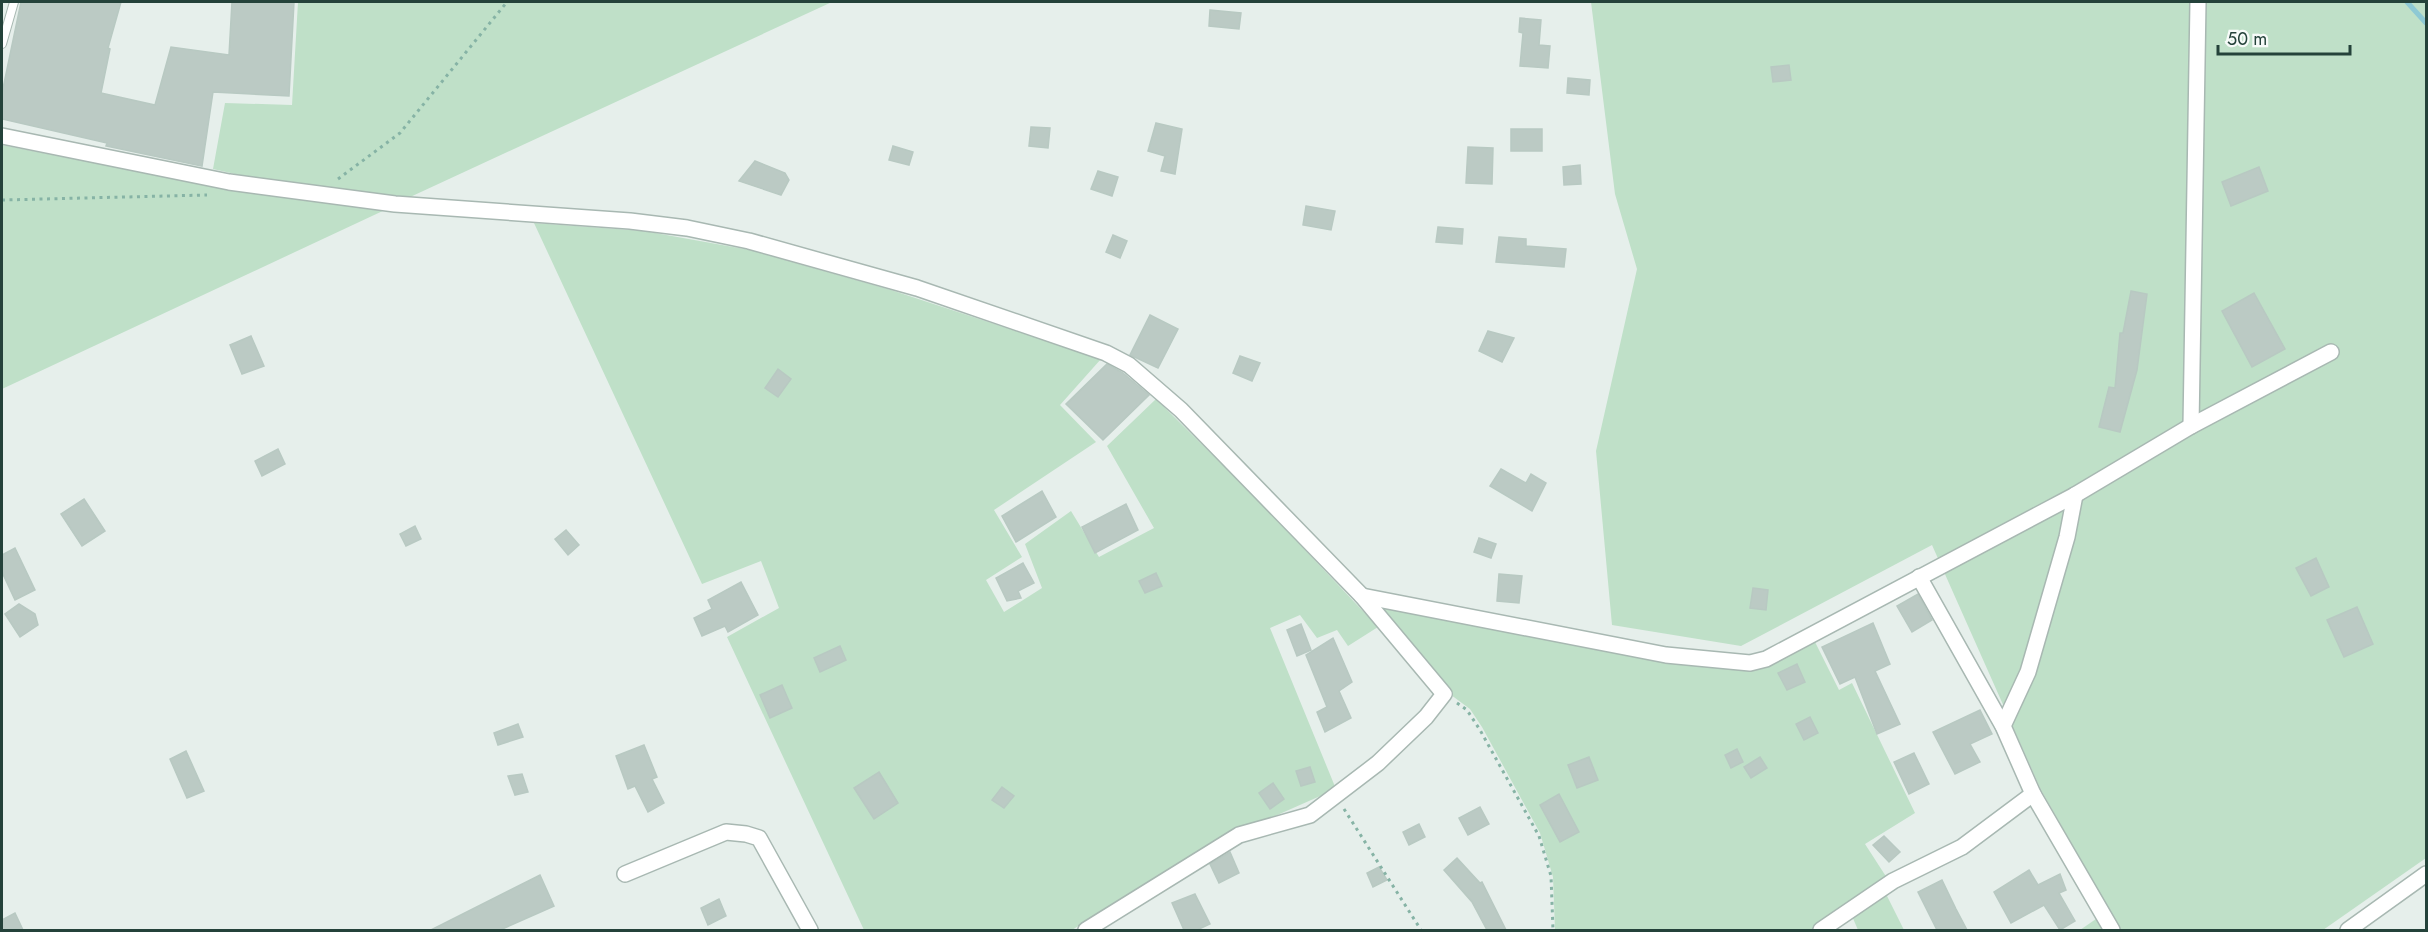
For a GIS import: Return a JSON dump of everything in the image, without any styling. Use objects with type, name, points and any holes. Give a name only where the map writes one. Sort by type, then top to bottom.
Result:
[{"type":"street","points":[[2191,426],[2198,2]]},
{"type":"street","points":[[2,136],[229,182],[320,192],[395,204],[630,221],[687,228],[821,260],[917,288],[1106,353],[1129,365],[1181,410],[1362,596],[1444,694],[1425,717],[1378,763],[1337,797],[1310,815],[1239,835],[1086,930]]},
{"type":"street","points":[[1362,596],[1666,655],[1749,663],[1766,658],[2075,495],[2191,426],[2331,352]]},
{"type":"street","points":[[2003,726],[2028,672],[2067,537],[2075,495]]},
{"type":"street","points":[[1919,578],[2003,726],[2033,794],[2112,930]]},
{"type":"street","points":[[1821,930],[1893,881],[1962,847],[2033,794]]},
{"type":"street","points":[[625,874],[726,832],[746,834],[759,838],[810,930]]},
{"type":"street","points":[[2348,930],[2427,874]]},
{"type":"lane","points":[[2,44],[14,2]]},
{"type":"path","points":[[320,192],[400,133],[507,2]]},
{"type":"path","points":[[2,200],[214,195]]},
{"type":"path","points":[[1444,694],[1467,710],[1536,829],[1551,876],[1553,930]]},
{"type":"path","points":[[1337,797],[1421,930]]},
{"type":"green space","points":[[298,2],[832,2],[408,198],[320,193],[213,169],[225,103],[292,105]]},
{"type":"green space","points":[[1591,2],[2426,2],[2426,858],[2323,930],[2121,930],[2041,790],[1932,545],[1741,646],[1612,625],[1596,451],[1637,269],[1615,194]]},
{"type":"green space","points":[[2,145],[232,190],[387,209],[2,389]]},
{"type":"green space","points":[[534,223],[644,231],[750,250],[891,290],[1101,359],[1060,405],[1096,442],[994,510],[1022,557],[986,580],[1004,612],[1042,588],[1025,544],[1071,511],[1099,557],[1154,528],[1107,446],[1156,399],[1251,493],[1378,627],[1348,646],[1337,630],[1317,638],[1300,615],[1270,628],[1336,789],[1201,849],[1072,930],[864,930],[727,637],[779,608],[761,561],[702,584]]},
{"type":"green space","points":[[1364,598],[1751,668],[1813,638],[1839,690],[1852,683],[1915,813],[1865,844],[1887,878],[1812,930],[1555,930],[1553,877],[1540,833],[1482,727],[1470,709],[1447,692]]},
{"type":"green space","points":[[1886,894],[1904,930],[1858,930],[1852,916]]},
{"type":"green space","points":[[2096,919],[2103,930],[2080,930]]},
{"type":"building","points":[[21,2],[121,2],[108,48],[110,49],[101,93],[155,105],[171,47],[229,55],[232,2],[294,2],[289,96],[213,92],[202,166],[106,146],[107,143],[2,119],[2,93]]},
{"type":"building","points":[[1210,10],[1241,13],[1239,29],[1209,26]]},
{"type":"building","points":[[1520,18],[1541,20],[1539,45],[1550,46],[1548,68],[1520,66],[1523,33],[1519,32]]},
{"type":"building","points":[[1789,65],[1791,80],[1773,82],[1771,67]]},
{"type":"building","points":[[1568,78],[1590,80],[1589,95],[1567,93]]},
{"type":"building","points":[[1156,123],[1182,129],[1175,174],[1161,171],[1165,156],[1148,151]]},
{"type":"building","points":[[1031,127],[1050,128],[1048,148],[1029,146]]},
{"type":"building","points":[[1511,129],[1542,129],[1542,151],[1511,151]]},
{"type":"building","points":[[893,146],[913,152],[909,165],[889,160]]},
{"type":"building","points":[[1468,147],[1493,148],[1492,184],[1466,183]]},
{"type":"building","points":[[755,161],[785,173],[789,180],[781,195],[739,181]]},
{"type":"building","points":[[1580,165],[1581,184],[1564,185],[1563,167]]},
{"type":"building","points":[[2259,167],[2268,191],[2231,206],[2222,182]]},
{"type":"building","points":[[1098,171],[1118,177],[1112,196],[1091,189]]},
{"type":"building","points":[[1306,206],[1335,211],[1331,230],[1303,225]]},
{"type":"building","points":[[1438,227],[1463,229],[1462,244],[1436,242]]},
{"type":"building","points":[[1113,235],[1127,241],[1120,258],[1106,252]]},
{"type":"building","points":[[1499,237],[1526,239],[1526,246],[1566,249],[1564,267],[1496,262]]},
{"type":"building","points":[[2131,291],[2147,294],[2137,370],[2120,432],[2099,427],[2109,387],[2115,388],[2120,333],[2123,333]]},
{"type":"building","points":[[2254,293],[2285,349],[2252,367],[2222,311]]},
{"type":"building","points":[[1150,315],[1178,329],[1158,368],[1130,355]]},
{"type":"building","points":[[1488,331],[1514,338],[1502,362],[1479,351]]},
{"type":"building","points":[[251,336],[264,366],[242,374],[230,345]]},
{"type":"building","points":[[1240,356],[1260,363],[1252,381],[1233,373]]},
{"type":"building","points":[[1107,364],[1123,373],[1149,395],[1103,440],[1066,404]]},
{"type":"building","points":[[778,369],[791,379],[778,397],[765,388]]},
{"type":"building","points":[[278,449],[285,464],[262,476],[255,461]]},
{"type":"building","points":[[1501,469],[1526,483],[1531,474],[1546,483],[1532,511],[1490,486]]},
{"type":"building","points":[[1042,491],[1056,517],[1016,542],[1002,516]]},
{"type":"building","points":[[84,499],[105,531],[82,546],[61,514]]},
{"type":"building","points":[[1126,504],[1138,530],[1095,553],[1082,527]]},
{"type":"building","points":[[415,526],[421,539],[406,546],[400,534]]},
{"type":"building","points":[[566,530],[579,545],[568,555],[555,539]]},
{"type":"building","points":[[1479,538],[1496,544],[1491,558],[1474,552]]},
{"type":"building","points":[[15,548],[35,590],[15,600],[2,572],[2,555]]},
{"type":"building","points":[[2316,558],[2329,587],[2311,596],[2296,568]]},
{"type":"building","points":[[1023,563],[1034,583],[1018,591],[1021,598],[1007,601],[996,578]]},
{"type":"building","points":[[1156,573],[1162,586],[1145,593],[1139,581]]},
{"type":"building","points":[[1499,574],[1522,576],[1519,603],[1497,601]]},
{"type":"building","points":[[741,582],[758,615],[728,632],[725,626],[702,636],[694,618],[712,609],[708,600]]},
{"type":"building","points":[[1753,588],[1768,590],[1766,610],[1750,608]]},
{"type":"building","points":[[1918,594],[1932,620],[1912,632],[1897,606]]},
{"type":"building","points":[[19,604],[35,614],[38,625],[20,637],[5,614]]},
{"type":"building","points":[[2357,607],[2373,644],[2344,657],[2327,620]]},
{"type":"building","points":[[1873,623],[1890,664],[1875,671],[1900,724],[1877,734],[1855,677],[1840,684],[1822,647]]},
{"type":"building","points":[[1301,624],[1311,650],[1297,656],[1287,630]]},
{"type":"building","points":[[1333,638],[1352,682],[1339,691],[1351,718],[1325,732],[1317,712],[1327,707],[1306,655]]},
{"type":"building","points":[[840,646],[846,660],[820,672],[814,658]]},
{"type":"building","points":[[1797,664],[1805,682],[1787,690],[1778,673]]},
{"type":"building","points":[[782,685],[792,708],[770,718],[760,695]]},
{"type":"building","points":[[1980,710],[1992,734],[1970,744],[1980,762],[1955,774],[1933,732]]},
{"type":"building","points":[[1810,717],[1818,733],[1804,740],[1796,724]]},
{"type":"building","points":[[518,724],[523,737],[498,745],[494,733]]},
{"type":"building","points":[[644,745],[657,777],[652,779],[664,803],[648,812],[635,786],[628,789],[616,756]]},
{"type":"building","points":[[1737,749],[1743,762],[1731,768],[1725,755]]},
{"type":"building","points":[[186,751],[204,791],[187,798],[170,759]]},
{"type":"building","points":[[1914,753],[1929,784],[1909,794],[1894,762]]},
{"type":"building","points":[[1589,757],[1598,780],[1577,788],[1568,765]]},
{"type":"building","points":[[1760,757],[1767,768],[1751,778],[1744,767]]},
{"type":"building","points":[[1310,767],[1315,782],[1301,786],[1296,771]]},
{"type":"building","points":[[879,772],[898,803],[874,819],[854,788]]},
{"type":"building","points":[[522,774],[528,792],[515,795],[508,776]]},
{"type":"building","points":[[1273,783],[1284,799],[1270,809],[1259,793]]},
{"type":"building","points":[[1002,787],[1014,796],[1004,808],[992,800]]},
{"type":"building","points":[[1559,794],[1579,832],[1560,842],[1540,805]]},
{"type":"building","points":[[1480,807],[1489,824],[1468,835],[1459,818]]},
{"type":"building","points":[[1419,824],[1425,837],[1409,845],[1403,832]]},
{"type":"building","points":[[1884,836],[1900,852],[1889,862],[1873,845]]},
{"type":"building","points":[[1230,852],[1239,873],[1219,883],[1210,864]]},
{"type":"building","points":[[1457,858],[1480,883],[1482,882],[1506,930],[1487,930],[1472,902],[1444,870]]},
{"type":"building","points":[[1379,867],[1387,880],[1373,887],[1367,873]]},
{"type":"building","points":[[2029,870],[2038,885],[2060,874],[2066,890],[2059,893],[2075,921],[2060,930],[2044,905],[2011,923],[1994,892]]},
{"type":"building","points":[[540,875],[554,906],[500,930],[431,930]]},
{"type":"building","points":[[1942,880],[1967,930],[1937,930],[1918,892]]},
{"type":"building","points":[[1195,894],[1210,924],[1197,930],[1184,930],[1172,903]]},
{"type":"building","points":[[719,899],[726,916],[708,925],[701,908]]},
{"type":"building","points":[[15,913],[23,930],[2,930],[2,920]]},
{"type":"waterway","points":[[2407,2],[2426,23]]}]
